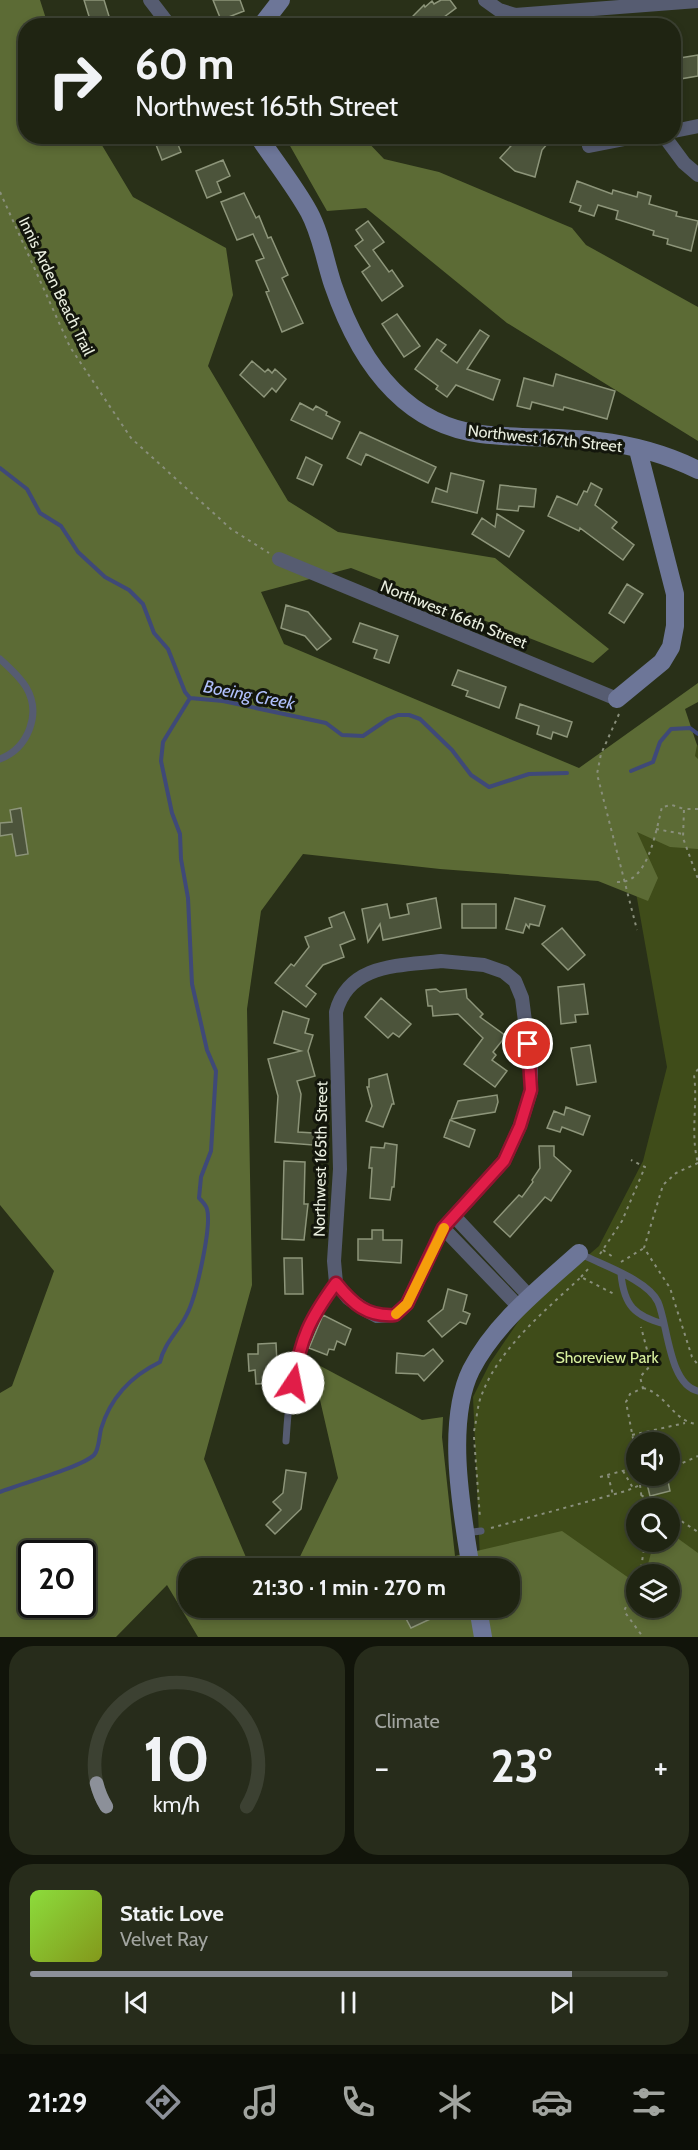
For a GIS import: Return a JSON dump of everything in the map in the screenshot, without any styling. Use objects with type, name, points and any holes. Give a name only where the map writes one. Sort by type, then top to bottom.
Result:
[{"type":"street","points":[[150,0],[164,18]]},
{"type":"street","points":[[267,18],[281,0]]},
{"type":"street","points":[[485,0],[499,10],[515,15],[698,1]]},
{"type":"street","points":[[681,130],[698,126]]},
{"type":"street","name":"Northwest 167th Street","points":[[263,144],[309,211],[337,294],[365,358],[390,387],[414,409],[444,425],[478,434],[599,441],[674,458],[698,470]]},
{"type":"street","points":[[589,146],[599,144]]},
{"type":"street","points":[[670,144],[684,163],[698,175]]},
{"type":"street","points":[[617,699],[662,662],[671,646],[675,626],[675,594],[638,450]]},
{"type":"street","name":"Northwest 166th Street","points":[[279,559],[617,699]]},
{"type":"street","name":"Northwest 165th Street","points":[[336,1283],[334,1261],[340,1169],[336,1012],[340,997],[352,982],[385,968],[441,961],[484,965],[504,972],[515,981],[522,998],[531,1068],[531,1090],[520,1126],[504,1161],[454,1216]]},
{"type":"street","points":[[336,1283],[348,1298],[364,1309],[377,1316],[395,1315],[407,1304],[443,1228],[454,1216],[525,1302]]},
{"type":"street","points":[[443,1228],[525,1302]]},
{"type":"street","points":[[472,1558],[473,1532],[456,1436],[462,1399],[471,1371],[490,1340],[525,1302],[579,1253]]},
{"type":"street","points":[[480,1618],[483,1637]]},
{"type":"lane","points":[[0,659],[27,688],[32,708],[30,730],[21,746],[0,759]]},
{"type":"lane","points":[[579,1253],[648,1288],[658,1301],[677,1375],[693,1390],[698,1391]]},
{"type":"lane","points":[[618,1273],[631,1308],[645,1319],[664,1324]]},
{"type":"lane","points":[[286,1441],[289,1403],[301,1343],[316,1310],[336,1283]]},
{"type":"path","name":"Innis Arden Beach Trail","points":[[0,192],[70,347],[131,438],[231,530],[279,559]]},
{"type":"path","points":[[617,699],[620,715],[601,754],[597,774],[636,930]]},
{"type":"path","points":[[617,882],[623,882],[639,873],[652,847],[662,807],[672,805],[684,809],[698,809]]},
{"type":"path","points":[[684,809],[683,834],[698,879]]},
{"type":"path","points":[[656,829],[683,834]]},
{"type":"path","points":[[618,1273],[620,1263],[644,1248],[663,1185],[676,1173],[698,1163],[693,1147],[697,1090],[694,1075],[698,1069]]},
{"type":"path","points":[[631,1160],[645,1167],[622,1221],[595,1261],[544,1311],[504,1356],[482,1395],[473,1435],[473,1532],[613,1495],[638,1486]]},
{"type":"path","points":[[644,1248],[670,1288],[692,1357],[698,1365]]},
{"type":"path","points":[[581,1277],[617,1295],[621,1303]]},
{"type":"path","points":[[639,1323],[651,1365],[640,1377],[643,1388]]},
{"type":"path","points":[[631,1432],[626,1402],[630,1394],[643,1388],[652,1390],[686,1423]]},
{"type":"path","points":[[643,1432],[677,1423],[698,1424]]},
{"type":"path","points":[[680,1464],[698,1455]]},
{"type":"path","points":[[600,1477],[626,1470]]},
{"type":"path","points":[[623,1471],[633,1488]]},
{"type":"path","points":[[608,1475],[613,1495]]},
{"type":"path","points":[[640,1486],[641,1498]]},
{"type":"path","points":[[641,1495],[646,1498]]},
{"type":"path","points":[[680,1520],[698,1532]]},
{"type":"path","points":[[629,1618],[643,1637]]},
{"type":"green space","points":[[0,0],[40,0],[46,18],[18,18],[18,144],[101,144],[133,197],[226,248],[233,295],[208,366],[288,501],[338,532],[495,558],[609,649],[593,663],[351,568],[261,592],[284,644],[579,768],[698,683],[698,702],[685,709],[697,745],[695,756],[698,759],[698,849],[670,847],[637,832],[658,878],[648,901],[598,881],[440,869],[303,854],[261,911],[247,1009],[252,1285],[204,1459],[246,1558],[178,1558],[178,1603],[167,1585],[116,1637],[0,1637],[0,1393],[12,1386],[54,1271],[0,1205]]},
{"type":"green space","points":[[289,144],[370,144],[384,159],[439,172],[572,228],[586,245],[698,307],[698,441],[507,323],[366,208],[327,211]]},
{"type":"green space","name":"Shoreview Park","points":[[698,745],[698,1637],[520,1610],[520,1558],[480,1558],[473,1397],[490,1363],[528,1307],[599,1246],[643,1161],[667,1067],[614,769]]},
{"type":"green space","points":[[311,1361],[422,1420],[443,1417],[442,1437],[455,1556],[562,1531],[626,1576],[626,1618],[680,1618],[680,1564],[648,1564],[651,1552],[680,1552],[680,1540],[698,1553],[698,1637],[198,1637],[187,1618],[520,1618],[520,1558],[299,1558],[338,1478]]},
{"type":"building","points":[[84,0],[104,0],[110,18],[90,18]]},
{"type":"building","points":[[213,0],[240,0],[244,11],[220,18]]},
{"type":"building","points":[[441,0],[450,0],[456,8],[443,18],[411,18],[424,5],[425,7],[432,1],[434,4]]},
{"type":"building","points":[[698,55],[698,76],[681,79],[681,58]]},
{"type":"building","points":[[156,144],[178,144],[181,152],[162,160]]},
{"type":"building","points":[[513,144],[547,144],[542,150],[535,177],[515,171],[500,158]]},
{"type":"building","points":[[223,160],[230,176],[217,182],[221,192],[207,198],[196,171]]},
{"type":"building","points":[[577,181],[612,194],[613,190],[637,197],[638,192],[651,196],[649,204],[677,212],[676,216],[698,221],[691,251],[667,244],[668,239],[653,235],[654,231],[616,219],[618,211],[598,205],[594,216],[579,211],[581,206],[570,202]]},
{"type":"building","points":[[244,193],[256,218],[259,216],[268,238],[271,237],[288,275],[282,278],[303,323],[282,332],[266,292],[269,291],[256,261],[264,258],[253,234],[237,240],[221,202]]},
{"type":"building","points":[[368,221],[384,242],[373,250],[403,286],[382,301],[362,272],[370,266],[355,246],[363,240],[356,230]]},
{"type":"building","points":[[397,314],[420,346],[404,357],[382,324]]},
{"type":"building","points":[[480,330],[489,336],[467,369],[500,380],[493,400],[456,385],[447,397],[436,389],[438,386],[415,369],[437,339],[446,345],[441,351],[457,363]]},
{"type":"building","points":[[252,361],[265,372],[268,369],[272,373],[275,369],[286,379],[276,392],[272,388],[264,397],[240,375]]},
{"type":"building","points":[[556,374],[615,391],[607,419],[564,407],[563,410],[532,402],[530,409],[517,406],[524,378],[553,386]]},
{"type":"building","points":[[300,403],[313,410],[316,406],[327,412],[326,415],[340,422],[332,439],[291,420]]},
{"type":"building","points":[[360,432],[436,467],[428,483],[366,454],[361,465],[347,458]]},
{"type":"building","points":[[306,457],[322,465],[313,485],[297,478]]},
{"type":"building","points":[[451,473],[484,481],[477,513],[432,502],[436,488],[447,492]]},
{"type":"building","points":[[591,483],[602,489],[595,505],[617,522],[612,528],[634,545],[623,560],[580,528],[579,531],[548,516],[557,496],[577,505]]},
{"type":"building","points":[[500,485],[536,489],[534,507],[519,506],[518,511],[497,509]]},
{"type":"building","points":[[497,514],[524,531],[509,557],[472,534],[482,518],[495,527]]},
{"type":"building","points":[[627,584],[643,594],[624,623],[609,613]]},
{"type":"building","points":[[286,605],[308,612],[331,639],[317,650],[305,636],[281,628]]},
{"type":"building","points":[[360,623],[398,636],[389,663],[374,658],[377,650],[353,642]]},
{"type":"building","points":[[458,670],[506,687],[499,708],[466,696],[468,691],[452,685]]},
{"type":"building","points":[[520,704],[572,722],[567,737],[553,732],[551,739],[537,734],[539,726],[516,718]]},
{"type":"building","points":[[21,808],[28,854],[16,856],[12,834],[0,836],[0,823],[12,822],[10,810]]},
{"type":"building","points":[[436,898],[441,928],[383,940],[380,924],[368,942],[362,909],[387,904],[390,918],[409,914],[407,904]]},
{"type":"building","points":[[515,898],[545,906],[539,926],[530,924],[529,928],[526,924],[523,933],[506,929]]},
{"type":"building","points":[[462,904],[496,904],[496,928],[462,928]]},
{"type":"building","points":[[344,912],[355,939],[340,945],[344,957],[323,965],[306,986],[316,994],[306,1007],[275,983],[291,964],[294,966],[309,947],[305,937],[332,927],[329,918]]},
{"type":"building","points":[[562,928],[585,955],[568,970],[542,944]]},
{"type":"building","points":[[584,984],[588,1014],[575,1015],[576,1022],[561,1024],[558,987]]},
{"type":"building","points":[[436,989],[440,992],[466,989],[467,998],[483,1014],[480,1017],[506,1036],[493,1052],[496,1055],[492,1060],[507,1071],[495,1087],[464,1064],[483,1038],[458,1014],[433,1016],[432,1006],[428,1006],[426,990]]},
{"type":"building","points":[[381,998],[411,1024],[399,1037],[393,1033],[388,1038],[365,1017]]},
{"type":"building","points":[[283,1011],[309,1019],[305,1033],[313,1035],[308,1051],[315,1076],[297,1081],[301,1094],[298,1132],[314,1133],[313,1145],[275,1142],[278,1096],[268,1059],[301,1051],[274,1043]]},
{"type":"building","points":[[590,1045],[596,1082],[577,1085],[571,1048]]},
{"type":"building","points":[[387,1074],[394,1104],[392,1104],[383,1127],[366,1121],[372,1106],[367,1087],[369,1087],[369,1079]]},
{"type":"building","points":[[497,1095],[498,1102],[495,1112],[451,1119],[458,1101]]},
{"type":"building","points":[[566,1107],[590,1116],[583,1135],[562,1127],[560,1132],[547,1128],[554,1111],[564,1115]]},
{"type":"building","points":[[450,1120],[475,1130],[469,1147],[444,1137]]},
{"type":"building","points":[[385,1143],[397,1145],[394,1187],[392,1187],[390,1200],[370,1198],[371,1147],[384,1148]]},
{"type":"building","points":[[539,1146],[554,1146],[554,1156],[571,1171],[551,1201],[545,1197],[510,1237],[494,1222],[519,1195],[522,1197],[533,1182],[540,1168]]},
{"type":"building","points":[[284,1161],[305,1162],[304,1204],[308,1204],[304,1240],[282,1239]]},
{"type":"building","points":[[372,1230],[383,1230],[383,1240],[402,1240],[401,1263],[358,1260],[358,1239],[372,1239]]},
{"type":"building","points":[[284,1258],[302,1258],[303,1294],[285,1294]]},
{"type":"building","points":[[448,1289],[467,1295],[463,1311],[470,1314],[466,1324],[460,1322],[442,1337],[428,1321],[443,1309]]},
{"type":"building","points":[[323,1315],[351,1329],[345,1345],[337,1341],[334,1350],[329,1349],[327,1355],[309,1348]]},
{"type":"building","points":[[276,1343],[278,1383],[256,1384],[255,1370],[249,1371],[248,1354],[258,1354],[258,1344]]},
{"type":"building","points":[[433,1349],[443,1361],[424,1381],[418,1374],[396,1373],[397,1353],[424,1356]]},
{"type":"building","points":[[286,1470],[306,1473],[301,1509],[275,1534],[266,1525],[281,1510],[273,1502],[283,1493]]},
{"type":"building","points":[[648,1486],[669,1486],[670,1491],[650,1496]]},
{"type":"building","points":[[406,1618],[432,1618],[411,1628]]},
{"type":"waterway","name":"Boeing Creek","points":[[0,468],[27,489],[40,513],[61,526],[78,552],[105,577],[129,590],[143,604],[154,633],[168,649],[185,692],[190,698],[223,701],[326,723],[342,735],[363,736],[388,719],[398,715],[409,715],[420,719],[452,750],[471,775],[489,787],[529,774],[567,773]]},
{"type":"waterway","points":[[0,1492],[64,1470],[87,1460],[96,1453],[101,1429],[110,1408],[131,1381],[160,1362],[165,1349],[187,1314],[199,1278],[208,1218],[204,1203],[199,1198],[201,1177],[211,1151],[216,1071],[207,1050],[192,984],[188,898],[181,859],[180,834],[172,813],[161,761],[163,742],[190,698]]},
{"type":"waterway","name":"Boeing Creek","points":[[631,771],[653,762],[660,742],[671,729],[690,728],[698,734]]},
{"type":"slow traffic","points":[[396,1314],[407,1304],[444,1228]]},
{"type":"route","points":[[293,1383],[301,1343],[316,1310],[336,1283],[348,1298],[377,1316],[395,1315],[407,1304],[443,1228],[504,1161],[520,1126],[531,1090],[528,1044]]}]
